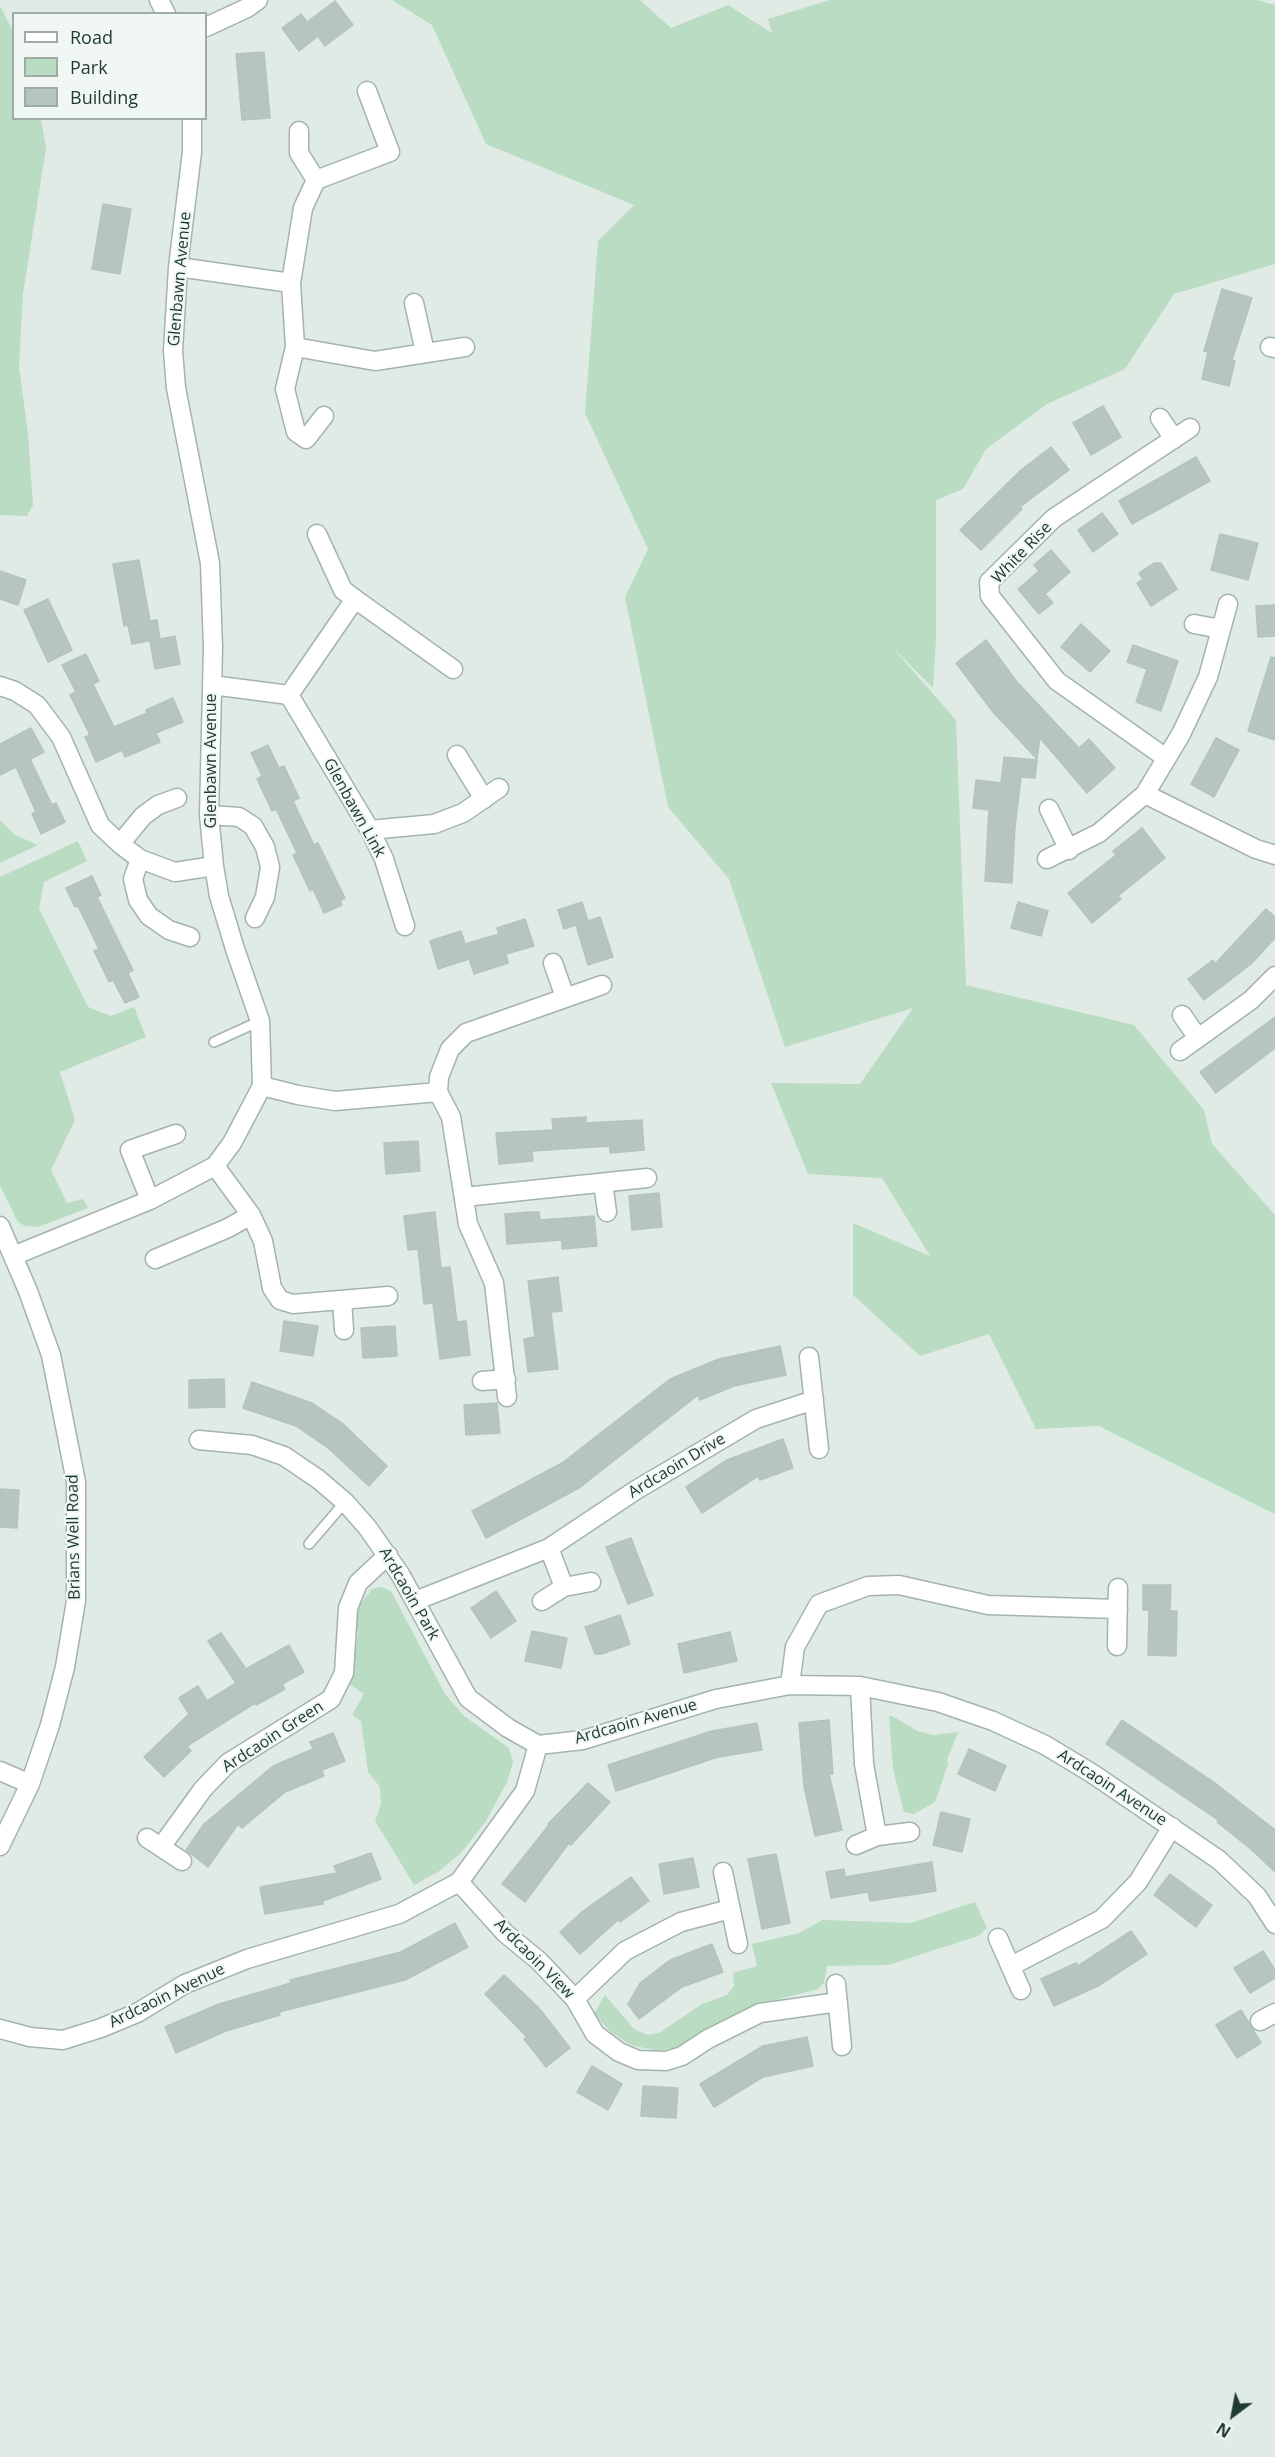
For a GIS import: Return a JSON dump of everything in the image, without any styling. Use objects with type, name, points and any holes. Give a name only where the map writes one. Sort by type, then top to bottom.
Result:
[{"type":"street","points":[[207,27],[247,8],[258,0]]},
{"type":"street","points":[[324,416],[306,439],[296,432],[285,389],[295,347],[291,283],[303,208],[316,180],[390,152],[366,91]]},
{"type":"street","name":"Glenbawn Avenue","points":[[13,1256],[150,1200],[215,1166],[232,1143],[262,1086],[260,1021],[219,896],[214,866],[209,814],[213,647],[210,563],[175,378],[173,351],[178,267],[192,152],[192,120]]},
{"type":"street","points":[[299,131],[299,153],[316,180]]},
{"type":"street","points":[[178,267],[291,283]]},
{"type":"street","points":[[414,303],[425,352]]},
{"type":"street","points":[[295,347],[375,361],[465,347]]},
{"type":"street","points":[[1160,418],[1174,439]]},
{"type":"street","name":"White Rise","points":[[1166,758],[1056,681],[990,596],[989,582],[1054,518],[1190,428]]},
{"type":"street","points":[[317,534],[343,590],[453,669]]},
{"type":"street","points":[[212,685],[289,695],[355,599]]},
{"type":"street","points":[[1047,859],[1099,833],[1145,794],[1181,734],[1208,677],[1228,604]]},
{"type":"street","points":[[1194,624],[1221,629]]},
{"type":"street","points":[[0,686],[15,691],[37,705],[61,738],[100,825],[120,844],[140,859],[175,872],[214,866]]},
{"type":"street","name":"Glenbawn Link","points":[[289,695],[370,830],[384,859],[405,926]]},
{"type":"street","points":[[456,755],[484,799]]},
{"type":"street","points":[[370,830],[434,824],[463,813],[499,788]]},
{"type":"street","points":[[1145,794],[1256,849],[1275,855]]},
{"type":"street","points":[[120,844],[143,816],[158,805],[177,798]]},
{"type":"street","points":[[1049,809],[1069,849]]},
{"type":"street","points":[[209,814],[239,817],[253,826],[266,847],[270,867],[266,897],[255,918]]},
{"type":"street","points":[[140,859],[133,879],[138,900],[149,916],[169,930],[190,937]]},
{"type":"street","points":[[553,963],[565,997]]},
{"type":"street","points":[[1179,1051],[1251,1000],[1275,976]]},
{"type":"street","points":[[482,1381],[507,1388],[494,1283],[468,1224],[451,1117],[438,1092],[439,1077],[450,1049],[466,1033],[602,985]]},
{"type":"street","points":[[1182,1015],[1198,1038]]},
{"type":"street","points":[[262,1086],[335,1101],[438,1092]]},
{"type":"street","points":[[150,1200],[130,1150],[176,1134]]},
{"type":"street","points":[[215,1166],[251,1215],[263,1241],[272,1288],[280,1300],[293,1304],[387,1296]]},
{"type":"street","points":[[464,1197],[647,1178]]},
{"type":"street","points":[[603,1183],[607,1212]]},
{"type":"street","points":[[155,1259],[228,1228],[251,1215]]},
{"type":"street","name":"Brians Well Road","points":[[0,1226],[51,1355],[76,1482],[76,1601],[65,1667],[50,1725],[30,1784],[0,1846]]},
{"type":"street","points":[[342,1300],[344,1330]]},
{"type":"street","points":[[809,1357],[819,1449]]},
{"type":"street","name":"Ardcaoin Drive","points":[[415,1600],[549,1548],[636,1490],[756,1419],[814,1400]]},
{"type":"street","name":"Ardcaoin Park","points":[[199,1440],[252,1445],[284,1456],[318,1479],[345,1502],[388,1555],[468,1698],[508,1728],[538,1745]]},
{"type":"street","points":[[549,1548],[564,1587]]},
{"type":"street","name":"Ardcaoin Green","points":[[182,1861],[154,1843],[228,1763],[332,1699],[344,1673],[348,1608],[358,1583],[388,1555]]},
{"type":"street","points":[[542,1601],[564,1587],[591,1582]]},
{"type":"street","points":[[790,1685],[795,1647],[819,1604],[868,1586],[899,1585],[988,1605],[1118,1609]]},
{"type":"street","points":[[1117,1646],[1118,1588]]},
{"type":"street","name":"Ardcaoin Avenue","points":[[0,2029],[30,2037],[63,2040],[137,2013],[185,1984],[247,1959],[399,1914],[459,1882],[525,1791],[538,1745],[583,1740],[716,1699],[790,1685],[860,1686],[938,1702],[993,1721],[1054,1751],[1219,1860],[1257,1896],[1275,1923]]},
{"type":"street","points":[[860,1686],[864,1764],[878,1836]]},
{"type":"street","points":[[0,1771],[30,1784]]},
{"type":"street","points":[[1011,1966],[1102,1919],[1138,1882],[1172,1827]]},
{"type":"street","points":[[856,1845],[878,1836],[910,1832]]},
{"type":"street","points":[[723,1872],[738,1944]]},
{"type":"street","name":"Ardcaoin View","points":[[459,1882],[505,1933],[539,1961],[575,1999],[596,2034],[619,2052],[638,2060],[666,2061],[682,2056],[708,2039],[760,2013],[837,1993],[842,2046]]},
{"type":"street","points":[[575,1999],[626,1951],[681,1922],[730,1909]]},
{"type":"street","points":[[998,1938],[1021,1990]]},
{"type":"lane","points":[[214,1042],[260,1021]]},
{"type":"lane","points":[[309,1544],[345,1502]]},
{"type":"green space","points":[[392,0],[640,0],[671,28],[728,5],[772,33],[768,19],[830,0],[1257,0],[1275,5],[1275,264],[1174,294],[1125,369],[1047,404],[986,449],[963,489],[936,500],[936,640],[933,688],[892,647],[956,720],[966,985],[1134,1025],[1204,1110],[1212,1144],[1275,1215],[1275,1514],[1099,1426],[1036,1429],[989,1334],[920,1356],[853,1295],[853,1223],[930,1256],[882,1178],[808,1174],[771,1083],[860,1084],[913,1008],[785,1047],[729,879],[668,807],[625,597],[648,549],[585,413],[598,241],[634,205],[486,144],[432,25]]},
{"type":"green space","points":[[0,6],[12,29],[12,120],[41,120],[46,148],[23,294],[19,366],[28,434],[33,505],[27,516],[0,515]]},
{"type":"green space","points":[[0,820],[15,835],[38,845],[0,863]]},
{"type":"green space","points":[[78,841],[87,861],[44,882],[39,909],[88,1007],[111,1016],[134,1007],[146,1037],[60,1072],[75,1120],[51,1170],[67,1203],[83,1199],[88,1208],[38,1227],[25,1226],[18,1222],[0,1186],[0,877]]},
{"type":"green space","points":[[381,1587],[391,1591],[445,1694],[464,1716],[509,1748],[513,1762],[507,1782],[486,1821],[461,1853],[438,1872],[414,1885],[375,1821],[381,1804],[380,1787],[368,1772],[361,1721],[352,1715],[364,1694],[348,1683],[358,1635],[353,1614],[372,1589]]},
{"type":"green space","points":[[889,1716],[918,1731],[933,1735],[958,1732],[935,1802],[914,1814],[904,1812],[893,1769]]},
{"type":"green space","points":[[975,1902],[987,1928],[978,1936],[888,1965],[827,1966],[824,1983],[818,1989],[749,2007],[714,2024],[678,2047],[658,2051],[631,2045],[612,2033],[594,2014],[605,1995],[634,2029],[647,2035],[659,2033],[702,2004],[727,1995],[734,1986],[733,1973],[757,1966],[752,1944],[799,1933],[823,1920],[911,1923]]},
{"type":"building","points":[[335,1],[353,25],[325,46],[318,36],[299,51],[282,28],[301,14],[307,22]]},
{"type":"building","points":[[264,52],[270,118],[242,120],[236,54]]},
{"type":"building","points":[[103,204],[131,209],[120,274],[92,269]]},
{"type":"building","points":[[1222,289],[1252,298],[1232,360],[1235,361],[1229,386],[1202,379],[1208,352],[1204,351]]},
{"type":"building","points":[[1103,406],[1121,437],[1091,455],[1073,423]]},
{"type":"building","points":[[1051,447],[1069,470],[1020,507],[1022,509],[981,550],[960,530],[1021,470]]},
{"type":"building","points":[[1196,457],[1210,481],[1132,524],[1119,501]]},
{"type":"building","points":[[1102,513],[1118,534],[1093,552],[1078,530]]},
{"type":"building","points":[[1220,534],[1258,543],[1248,580],[1211,570]]},
{"type":"building","points":[[1051,550],[1070,572],[1045,594],[1053,603],[1039,614],[1018,589],[1039,571],[1034,565]]},
{"type":"building","points":[[139,560],[150,621],[157,620],[160,639],[132,644],[128,625],[124,626],[113,564]]},
{"type":"building","points":[[1154,563],[1161,563],[1177,589],[1151,606],[1137,583],[1143,579],[1139,573]]},
{"type":"building","points":[[0,571],[26,580],[18,605],[0,599]]},
{"type":"building","points":[[48,599],[72,650],[48,662],[24,610]]},
{"type":"building","points":[[1275,605],[1275,636],[1258,637],[1256,606]]},
{"type":"building","points":[[1081,624],[1110,651],[1090,672],[1061,647]]},
{"type":"building","points":[[175,636],[180,664],[155,669],[150,641]]},
{"type":"building","points":[[986,640],[1017,682],[1079,748],[1089,739],[1115,768],[1087,793],[1040,738],[1037,759],[993,712],[956,663]]},
{"type":"building","points":[[1133,645],[1178,661],[1161,711],[1136,702],[1147,669],[1127,662]]},
{"type":"building","points":[[86,654],[99,681],[93,684],[114,727],[147,713],[146,710],[173,698],[183,722],[156,733],[160,742],[125,757],[122,750],[96,762],[85,737],[90,735],[70,695],[76,692],[62,665]]},
{"type":"building","points":[[1271,657],[1275,658],[1275,740],[1248,731]]},
{"type":"building","points":[[31,728],[44,752],[30,759],[52,805],[56,803],[65,822],[41,834],[32,814],[36,812],[16,767],[0,775],[0,744]]},
{"type":"building","points":[[1216,738],[1239,750],[1214,797],[1191,784]]},
{"type":"building","points":[[268,745],[279,768],[284,766],[299,798],[293,801],[314,845],[318,843],[345,898],[340,901],[342,905],[324,913],[313,889],[310,891],[293,855],[297,853],[276,809],[272,811],[257,779],[262,776],[251,753]]},
{"type":"building","points":[[1004,757],[1037,760],[1035,778],[1021,777],[1012,883],[985,881],[989,810],[973,808],[976,780],[1001,783]]},
{"type":"building","points":[[1142,828],[1165,858],[1118,896],[1121,899],[1092,923],[1068,893],[1116,855],[1113,851]]},
{"type":"building","points":[[92,876],[101,895],[97,897],[133,970],[128,973],[139,997],[125,1003],[113,980],[109,982],[94,951],[99,949],[78,906],[75,907],[66,888]]},
{"type":"building","points":[[582,902],[588,921],[564,929],[558,910]]},
{"type":"building","points":[[1018,902],[1048,911],[1041,936],[1011,928]]},
{"type":"building","points":[[1266,909],[1275,917],[1275,938],[1251,964],[1204,1000],[1188,979],[1213,960],[1215,964]]},
{"type":"building","points":[[600,917],[613,957],[588,965],[576,925]]},
{"type":"building","points":[[525,919],[534,946],[506,954],[508,963],[474,974],[467,952],[469,959],[438,969],[430,941],[461,931],[465,944],[499,934],[497,928]]},
{"type":"building","points":[[1275,1017],[1275,1048],[1216,1093],[1200,1072]]},
{"type":"building","points":[[586,1117],[586,1123],[642,1120],[644,1150],[610,1153],[610,1146],[532,1151],[533,1161],[499,1164],[496,1133],[553,1130],[552,1119]]},
{"type":"building","points":[[418,1141],[420,1171],[386,1174],[384,1143]]},
{"type":"building","points":[[659,1193],[662,1227],[632,1230],[629,1196]]},
{"type":"building","points":[[435,1212],[441,1268],[450,1267],[457,1322],[466,1321],[470,1355],[440,1359],[433,1303],[424,1304],[418,1249],[408,1250],[404,1216]]},
{"type":"building","points":[[539,1212],[540,1220],[594,1216],[597,1246],[562,1249],[562,1240],[507,1244],[505,1214]]},
{"type":"building","points":[[558,1277],[562,1311],[551,1312],[558,1369],[528,1372],[524,1339],[535,1337],[528,1281]]},
{"type":"building","points":[[284,1321],[318,1326],[313,1356],[280,1351]]},
{"type":"building","points":[[395,1326],[397,1356],[363,1358],[361,1328]]},
{"type":"building","points":[[780,1346],[786,1375],[734,1386],[700,1400],[698,1395],[579,1488],[486,1538],[472,1511],[562,1463],[670,1379],[719,1359]]},
{"type":"building","points":[[224,1379],[225,1407],[189,1408],[189,1380]]},
{"type":"building","points":[[252,1382],[312,1403],[342,1423],[387,1466],[369,1486],[328,1448],[296,1426],[243,1408]]},
{"type":"building","points":[[497,1403],[500,1433],[466,1435],[464,1405]]},
{"type":"building","points":[[783,1439],[793,1468],[760,1480],[758,1476],[702,1513],[686,1487],[727,1460]]},
{"type":"building","points":[[0,1489],[19,1490],[17,1528],[0,1527]]},
{"type":"building","points":[[631,1538],[653,1595],[628,1604],[606,1547]]},
{"type":"building","points":[[1143,1585],[1171,1585],[1170,1611],[1177,1611],[1176,1656],[1148,1655],[1149,1610],[1143,1610]]},
{"type":"building","points":[[496,1591],[516,1621],[491,1638],[471,1608]]},
{"type":"building","points":[[620,1615],[630,1644],[602,1654],[595,1654],[585,1627]]},
{"type":"building","points":[[532,1631],[567,1638],[561,1668],[525,1661]]},
{"type":"building","points":[[730,1632],[737,1661],[684,1673],[678,1644]]},
{"type":"building","points":[[221,1633],[246,1669],[289,1645],[304,1672],[282,1684],[285,1689],[256,1705],[255,1703],[187,1746],[191,1751],[164,1777],[144,1757],[189,1714],[179,1698],[198,1686],[207,1701],[236,1683],[208,1641]]},
{"type":"building","points":[[829,1720],[833,1774],[829,1774],[842,1830],[815,1836],[804,1786],[799,1723]]},
{"type":"building","points":[[1122,1720],[1215,1783],[1275,1830],[1275,1872],[1217,1822],[1218,1820],[1106,1744]]},
{"type":"building","points":[[757,1723],[762,1750],[718,1757],[616,1791],[608,1765],[712,1731]]},
{"type":"building","points":[[333,1733],[345,1761],[322,1770],[324,1776],[285,1792],[242,1828],[238,1824],[208,1867],[186,1850],[204,1824],[273,1766],[313,1749],[310,1742]]},
{"type":"building","points":[[969,1749],[1006,1766],[995,1791],[958,1774]]},
{"type":"building","points":[[588,1783],[610,1802],[571,1845],[569,1843],[525,1902],[502,1884],[548,1824]]},
{"type":"building","points":[[941,1812],[970,1819],[962,1852],[933,1845]]},
{"type":"building","points":[[371,1853],[381,1879],[323,1901],[323,1904],[265,1914],[260,1887],[337,1873],[334,1866]]},
{"type":"building","points":[[776,1854],[790,1923],[762,1929],[748,1859]]},
{"type":"building","points":[[693,1858],[699,1887],[664,1894],[659,1864]]},
{"type":"building","points":[[932,1862],[936,1891],[870,1901],[868,1892],[831,1898],[826,1872],[844,1869],[845,1877]]},
{"type":"building","points":[[1170,1874],[1212,1905],[1196,1927],[1154,1895]]},
{"type":"building","points":[[631,1877],[649,1901],[620,1922],[618,1920],[580,1954],[560,1932],[583,1911]]},
{"type":"building","points":[[455,1923],[468,1947],[405,1980],[279,2012],[280,2015],[226,2031],[176,2053],[165,2027],[219,2004],[291,1983],[290,1980],[401,1952]]},
{"type":"building","points":[[1131,1931],[1147,1954],[1098,1986],[1054,2006],[1041,1979],[1076,1963],[1078,1966]]},
{"type":"building","points":[[712,1944],[723,1972],[682,1987],[639,2019],[628,2004],[640,1983],[670,1960]]},
{"type":"building","points":[[1263,1951],[1275,1970],[1275,1978],[1250,1993],[1234,1968]]},
{"type":"building","points":[[504,1975],[539,2008],[570,2048],[546,2067],[524,2039],[527,2037],[485,1994]]},
{"type":"building","points":[[1241,2010],[1261,2043],[1237,2058],[1216,2025]]},
{"type":"building","points":[[807,2037],[813,2066],[763,2077],[714,2107],[700,2084],[763,2046]]},
{"type":"building","points":[[592,2066],[622,2084],[608,2110],[577,2092]]},
{"type":"building","points":[[643,2086],[678,2088],[676,2118],[641,2116]]}]
